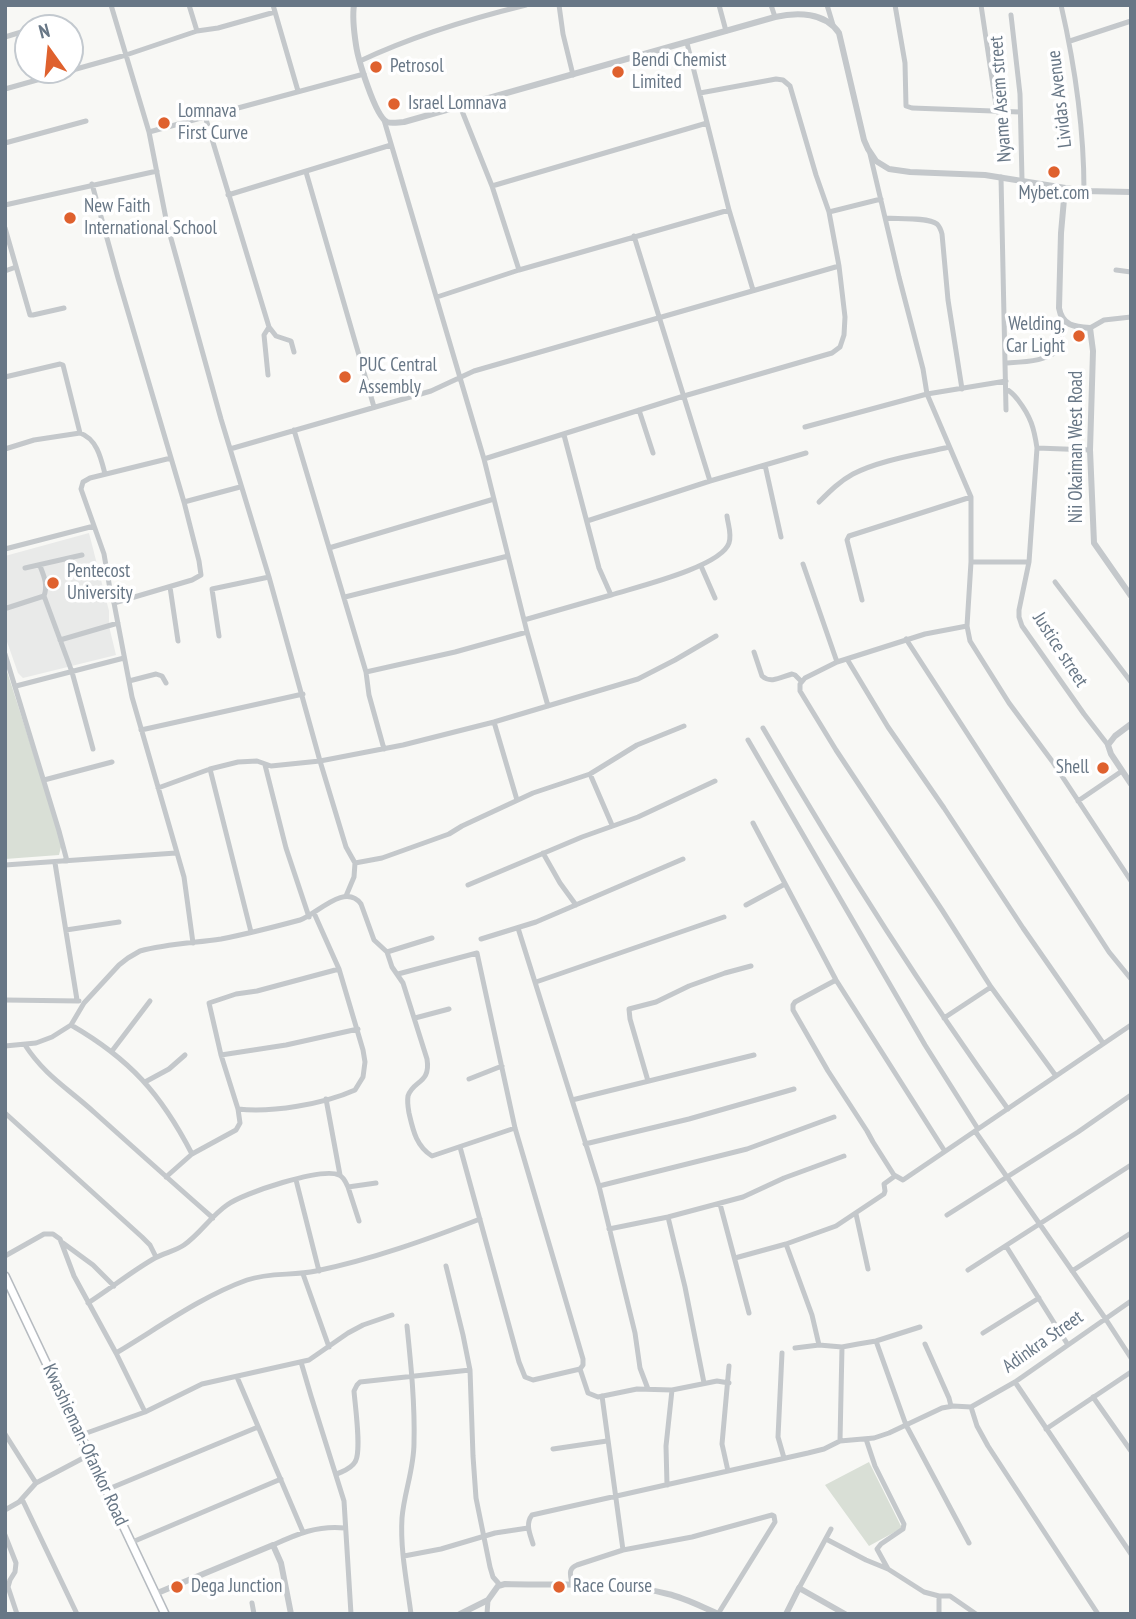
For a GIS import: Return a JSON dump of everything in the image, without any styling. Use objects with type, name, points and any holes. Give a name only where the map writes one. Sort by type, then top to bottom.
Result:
[{"type":"main road","name":"Kwashieman-Ofankor Road","points":[[5,1276],[165,1614]]},
{"type":"street","points":[[111,5],[149,132],[177,263],[240,486],[269,577],[346,847],[355,863],[355,877],[346,896]]},
{"type":"street","points":[[189,5],[197,31]]},
{"type":"street","points":[[354,5],[356,46],[360,61],[376,107],[384,120],[461,376],[548,706]]},
{"type":"street","points":[[360,61],[447,27],[526,5]]},
{"type":"street","points":[[559,5],[573,75]]},
{"type":"street","points":[[719,5],[726,31]]},
{"type":"street","points":[[771,5],[775,17]]},
{"type":"street","points":[[827,5],[842,44],[927,394],[971,498],[967,626],[970,641],[1131,881]]},
{"type":"street","points":[[895,5],[905,63],[906,106],[1020,112]]},
{"type":"street","points":[[981,5],[997,112]]},
{"type":"street","name":"Lividas Avenue","points":[[1061,5],[1070,41],[1082,136],[1084,191]]},
{"type":"street","points":[[84,67],[274,9],[298,90]]},
{"type":"street","points":[[384,120],[404,122],[775,17],[794,14],[814,16],[833,25]]},
{"type":"street","name":"Nyame Asem street","points":[[1011,15],[1018,74],[1022,180]]},
{"type":"street","points":[[1070,41],[1131,21]]},
{"type":"street","points":[[687,43],[752,290]]},
{"type":"street","points":[[149,132],[364,74]]},
{"type":"street","points":[[484,459],[832,353],[840,347],[845,317],[829,212],[790,86],[783,80],[776,79],[700,93]]},
{"type":"street","points":[[5,89],[22,84]]},
{"type":"street","points":[[460,106],[492,186],[519,270]]},
{"type":"street","points":[[205,116],[269,327],[276,336],[291,341],[294,352]]},
{"type":"street","points":[[5,143],[86,121]]},
{"type":"street","points":[[492,186],[707,123]]},
{"type":"street","points":[[228,195],[391,145]]},
{"type":"street","points":[[870,154],[881,166],[889,169],[1001,177],[1084,191],[1131,192]]},
{"type":"street","points":[[5,205],[157,171]]},
{"type":"street","points":[[306,172],[374,407]]},
{"type":"street","points":[[1001,177],[1006,410]]},
{"type":"street","points":[[92,184],[184,502],[201,575],[114,603]]},
{"type":"street","points":[[1006,363],[1053,354],[1060,345],[1062,318],[1059,308],[1059,277],[1065,188]]},
{"type":"street","points":[[829,212],[881,199]]},
{"type":"street","points":[[437,297],[519,270],[729,210]]},
{"type":"street","points":[[886,218],[935,222],[939,226],[962,389]]},
{"type":"street","points":[[5,228],[30,315],[64,308]]},
{"type":"street","points":[[634,236],[710,481]]},
{"type":"street","points":[[230,449],[431,391],[461,376],[839,266]]},
{"type":"street","points":[[5,271],[16,267]]},
{"type":"street","points":[[1116,270],[1131,272]]},
{"type":"street","points":[[1062,318],[1074,327],[1090,328],[1104,320],[1131,317]]},
{"type":"street","points":[[268,375],[264,335],[269,327]]},
{"type":"street","name":"Nii Okaiman West Road","points":[[1090,328],[1093,351],[1090,450],[1094,543],[1131,596]]},
{"type":"street","points":[[5,377],[64,365],[80,433]]},
{"type":"street","points":[[805,427],[927,394],[1006,381]]},
{"type":"street","name":"Justice street","points":[[1006,388],[1028,414],[1037,448],[1028,562],[1019,617],[1022,626],[1108,745]]},
{"type":"street","points":[[639,410],[653,453]]},
{"type":"street","points":[[294,430],[345,597],[384,749]]},
{"type":"street","points":[[5,449],[34,440],[80,433],[86,435],[94,444],[105,474]]},
{"type":"street","points":[[565,435],[599,568],[611,595]]},
{"type":"street","points":[[819,502],[841,481],[854,473],[949,447]]},
{"type":"street","points":[[1037,448],[1090,450]]},
{"type":"street","points":[[587,521],[806,453]]},
{"type":"street","points":[[171,458],[86,480],[81,489],[104,554],[128,681],[187,894],[193,943]]},
{"type":"street","points":[[765,465],[781,537]]},
{"type":"street","points":[[184,502],[240,486]]},
{"type":"street","points":[[862,600],[847,540],[849,536],[971,498]]},
{"type":"street","points":[[329,548],[494,499]]},
{"type":"street","points":[[524,620],[701,566],[729,546],[731,535],[727,516]]},
{"type":"street","points":[[5,549],[94,526]]},
{"type":"street","points":[[25,568],[82,555]]},
{"type":"street","points":[[345,597],[508,556]]},
{"type":"street","points":[[971,562],[1028,562]]},
{"type":"street","points":[[803,564],[837,663]]},
{"type":"street","points":[[40,566],[45,582],[44,596],[72,672],[93,749]]},
{"type":"street","points":[[701,566],[715,598]]},
{"type":"street","points":[[219,636],[212,589],[269,577]]},
{"type":"street","points":[[1055,582],[1131,682]]},
{"type":"street","points":[[170,587],[178,641]]},
{"type":"street","points":[[7,608],[44,596]]},
{"type":"street","points":[[60,640],[118,623]]},
{"type":"street","points":[[967,626],[906,639],[847,659],[804,678],[800,687],[802,695],[835,750],[991,987],[1056,1076]]},
{"type":"street","points":[[366,672],[527,632]]},
{"type":"street","points":[[158,788],[238,762],[257,761],[265,765],[284,766],[320,761],[384,749],[494,722],[638,678],[716,636]]},
{"type":"street","points":[[906,639],[1109,952],[1131,979]]},
{"type":"street","points":[[754,652],[765,679],[770,681],[792,674],[802,681]]},
{"type":"street","points":[[5,654],[67,861]]},
{"type":"street","points":[[16,686],[124,658]]},
{"type":"street","points":[[847,659],[888,727],[1103,1043]]},
{"type":"street","points":[[128,681],[156,674],[162,676],[166,683]]},
{"type":"street","points":[[141,730],[303,694]]},
{"type":"street","points":[[494,722],[517,800]]},
{"type":"street","points":[[1131,724],[1108,745],[1131,784]]},
{"type":"street","points":[[355,863],[382,858],[449,834],[533,793],[590,774],[637,745],[684,726]]},
{"type":"street","points":[[763,729],[814,816],[944,1018],[1008,1109]]},
{"type":"street","points":[[748,740],[977,1130],[1131,1358]]},
{"type":"street","points":[[44,780],[113,762]]},
{"type":"street","points":[[238,1109],[273,1109],[349,1093],[360,1084],[365,1062],[340,969],[311,915],[286,848],[265,765]]},
{"type":"street","points":[[210,769],[251,932]]},
{"type":"street","points":[[1078,801],[1122,771]]},
{"type":"street","points":[[590,774],[612,825]]},
{"type":"street","points":[[468,885],[612,825],[638,817],[715,781]]},
{"type":"street","points":[[753,823],[836,980],[944,1150]]},
{"type":"street","points":[[5,865],[176,853]]},
{"type":"street","points":[[543,853],[576,905]]},
{"type":"street","points":[[481,939],[543,919],[683,859]]},
{"type":"street","points":[[55,863],[77,1000]]},
{"type":"street","points":[[746,905],[785,884]]},
{"type":"street","points":[[5,1046],[44,1041],[71,1024],[84,1003],[119,965],[134,954],[251,932],[311,915],[327,902],[346,896],[357,899],[361,904],[374,940],[387,952],[392,967],[403,982],[415,1017],[428,1066],[425,1077],[413,1089],[407,1101],[414,1135],[424,1150],[432,1156],[515,1128]]},
{"type":"street","points":[[536,982],[724,917]]},
{"type":"street","points":[[66,930],[119,922]]},
{"type":"street","points":[[517,928],[599,1186],[635,1333],[640,1367],[648,1389]]},
{"type":"street","points":[[387,952],[432,938]]},
{"type":"street","points":[[398,974],[477,953],[515,1128],[583,1359],[580,1369],[533,1380],[525,1377],[460,1147]]},
{"type":"street","points":[[648,1081],[629,1009],[656,1002],[689,986],[751,966]]},
{"type":"street","points":[[166,1177],[192,1154],[236,1130],[240,1123],[208,1004],[236,994],[340,969]]},
{"type":"street","points":[[836,980],[795,1002],[793,1010],[894,1177],[902,1180],[1131,1025]]},
{"type":"street","points":[[944,1018],[991,987]]},
{"type":"street","points":[[5,1000],[77,1000],[84,1003]]},
{"type":"street","points":[[111,1051],[150,1002]]},
{"type":"street","points":[[415,1017],[449,1009]]},
{"type":"street","points":[[71,1024],[111,1051],[145,1082],[164,1105],[192,1154]]},
{"type":"street","points":[[221,1055],[286,1045],[358,1029]]},
{"type":"street","points":[[25,1045],[46,1072],[213,1218]]},
{"type":"street","points":[[145,1082],[169,1069],[185,1055]]},
{"type":"street","points":[[572,1100],[754,1055]]},
{"type":"street","points":[[469,1079],[502,1066]]},
{"type":"street","points":[[585,1144],[689,1119],[794,1089]]},
{"type":"street","points":[[947,1215],[1094,1122],[1131,1095]]},
{"type":"street","points":[[326,1099],[340,1175],[348,1187],[359,1221]]},
{"type":"street","points":[[5,1112],[142,1237],[156,1257]]},
{"type":"street","points":[[599,1186],[734,1153],[834,1118]]},
{"type":"street","points":[[5,1125],[12,1119]]},
{"type":"street","points":[[609,1229],[743,1197],[784,1178],[844,1156]]},
{"type":"street","points":[[968,1270],[1131,1166]]},
{"type":"street","points":[[88,1303],[156,1257],[187,1243],[238,1198],[264,1188],[320,1174],[340,1175]]},
{"type":"street","points":[[735,1258],[836,1226],[884,1194],[884,1184],[894,1177]]},
{"type":"street","points":[[296,1180],[319,1271]]},
{"type":"street","points":[[348,1187],[376,1183]]},
{"type":"street","points":[[720,1204],[749,1313]]},
{"type":"street","points":[[856,1214],[868,1269]]},
{"type":"street","points":[[668,1217],[704,1384]]},
{"type":"street","points":[[116,1353],[233,1286],[262,1276],[303,1274],[397,1251],[480,1219]]},
{"type":"street","points":[[1072,1271],[1131,1233]]},
{"type":"street","points":[[5,1256],[40,1235],[53,1234],[93,1265],[114,1286]]},
{"type":"street","points":[[63,1243],[74,1276],[145,1412]]},
{"type":"street","points":[[786,1244],[820,1345]]},
{"type":"street","points":[[1006,1246],[1068,1345]]},
{"type":"street","points":[[446,1266],[470,1370],[476,1498],[490,1567],[493,1577],[500,1585],[648,1589],[677,1596],[718,1614],[775,1522],[774,1516],[769,1515],[692,1537],[623,1550],[572,1567],[572,1585]]},
{"type":"street","points":[[303,1274],[329,1347]]},
{"type":"street","points":[[983,1333],[1039,1298]]},
{"type":"street","name":"Adinkra Street","points":[[971,1407],[1015,1381],[1131,1301]]},
{"type":"street","points":[[81,1436],[145,1412],[202,1384],[301,1363],[363,1325],[392,1315]]},
{"type":"street","points":[[407,1326],[414,1444],[402,1517],[411,1614]]},
{"type":"street","points":[[795,1348],[876,1341],[920,1327]]},
{"type":"street","points":[[876,1341],[906,1425],[969,1543]]},
{"type":"street","points":[[925,1344],[952,1406]]},
{"type":"street","points":[[839,1441],[842,1346]]},
{"type":"street","points":[[782,1353],[778,1437],[783,1458]]},
{"type":"street","points":[[301,1363],[345,1501],[351,1614]]},
{"type":"street","points":[[728,1471],[722,1444],[729,1366]]},
{"type":"street","points":[[580,1369],[588,1393],[595,1396],[648,1389],[672,1390],[718,1381],[729,1383]]},
{"type":"street","points":[[337,1474],[357,1461],[354,1391],[357,1385],[365,1381],[470,1370]]},
{"type":"street","points":[[1046,1429],[1131,1372]]},
{"type":"street","points":[[237,1377],[303,1532]]},
{"type":"street","points":[[1015,1381],[1131,1554]]},
{"type":"street","points":[[667,1485],[666,1446],[672,1390]]},
{"type":"street","points":[[601,1396],[623,1550]]},
{"type":"street","points":[[1093,1397],[1131,1451]]},
{"type":"street","points":[[533,1545],[528,1528],[532,1516],[817,1451],[839,1441],[866,1439],[889,1433],[942,1408],[971,1407],[988,1446],[1098,1614]]},
{"type":"street","points":[[106,1490],[258,1427]]},
{"type":"street","points":[[5,1434],[36,1483]]},
{"type":"street","points":[[866,1439],[875,1466],[904,1524],[903,1530],[877,1549],[888,1569]]},
{"type":"street","points":[[554,1449],[607,1441]]},
{"type":"street","points":[[5,1510],[22,1499],[36,1483],[89,1455]]},
{"type":"street","points":[[130,1543],[281,1479]]},
{"type":"street","points":[[22,1499],[77,1614]]},
{"type":"street","points":[[155,1594],[303,1532],[326,1527],[345,1528]]},
{"type":"street","points":[[404,1556],[441,1549],[504,1531],[528,1528]]},
{"type":"street","points":[[786,1614],[831,1529]]},
{"type":"street","points":[[5,1535],[16,1563],[8,1587],[17,1614]]},
{"type":"street","points":[[826,1539],[888,1569],[924,1592],[950,1596],[976,1614]]},
{"type":"street","points":[[273,1545],[281,1563],[292,1614]]},
{"type":"street","points":[[460,1614],[488,1601],[500,1585]]},
{"type":"street","points":[[799,1588],[845,1614]]},
{"type":"street","points":[[939,1596],[939,1614]]},
{"type":"street","points":[[488,1601],[488,1614]]},
{"type":"street","points":[[252,1603],[254,1614]]},
{"type":"shaded area","name":"Pentecost University","points":[[89,533],[109,611],[109,626],[116,655],[23,678],[18,673],[5,636],[5,556]]},
{"type":"shaded area","points":[[5,665],[62,843],[59,855],[5,859]]},
{"type":"shaded area","points":[[869,1462],[902,1528],[869,1546],[825,1485]]},
{"type":"place","name":"Petrosol","points":[[376,67]]},
{"type":"place","name":"Bendi Chemist Limited","points":[[618,72]]},
{"type":"place","name":"Israel Lomnava","points":[[394,104]]},
{"type":"place","name":"Lomnava First Curve","points":[[164,123]]},
{"type":"place","name":"Mybet.com","points":[[1054,172]]},
{"type":"place","name":"New Faith International School","points":[[70,218]]},
{"type":"place","name":"Welding, Car Light","points":[[1079,336]]},
{"type":"place","name":"PUC Central Assembly","points":[[345,377]]},
{"type":"place","name":"Pentecost University","points":[[53,583]]},
{"type":"place","name":"Shell","points":[[1103,768]]},
{"type":"place","name":"Dega Junction","points":[[177,1587]]},
{"type":"place","name":"Race Course","points":[[559,1587]]}]
